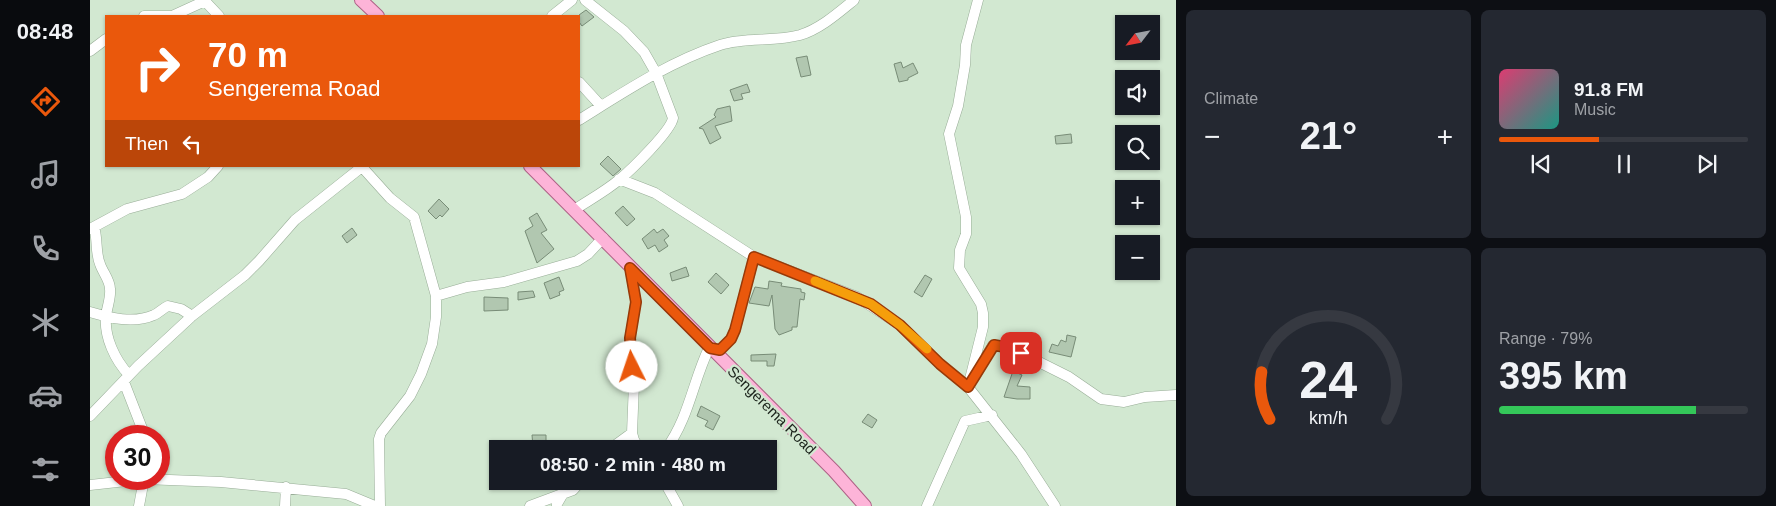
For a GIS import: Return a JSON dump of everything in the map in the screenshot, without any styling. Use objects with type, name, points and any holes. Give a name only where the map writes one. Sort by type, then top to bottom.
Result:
[{"type":"main road","points":[[361,0],[377,15]]},
{"type":"main road","name":"Sengerema Road","points":[[531,167],[834,471],[866,506]]},
{"type":"street","points":[[174,15],[204,0],[218,15]]},
{"type":"street","points":[[553,15],[572,0]]},
{"type":"street","points":[[574,210],[619,179],[672,124],[673,113],[648,57],[635,42],[585,0]]},
{"type":"street","points":[[580,119],[656,73],[697,54],[722,44],[799,35],[820,26],[854,0]]},
{"type":"street","points":[[968,387],[982,327],[982,313],[977,296],[959,268],[960,250],[966,234],[966,217],[949,134],[958,106],[966,65],[966,45],[978,0]]},
{"type":"street","points":[[90,51],[105,40]]},
{"type":"street","points":[[580,83],[601,106]]},
{"type":"street","points":[[142,425],[127,378],[115,356],[107,331],[106,317],[110,301],[110,283],[99,262],[97,235],[92,228],[126,209],[182,194],[208,177],[217,167]]},
{"type":"street","points":[[90,416],[192,316],[245,275],[295,220],[357,168],[414,217],[436,296],[432,344],[421,374],[410,396],[381,433],[379,440],[380,506]]},
{"type":"street","points":[[619,179],[655,194],[754,257],[871,304],[900,325],[940,364],[968,387],[1022,454],[1055,506]]},
{"type":"street","points":[[436,296],[467,287],[504,282],[577,261],[588,254],[603,238]]},
{"type":"street","points":[[672,440],[687,412],[700,368],[710,348],[720,350],[731,339],[754,257]]},
{"type":"street","points":[[630,268],[636,302],[630,338],[634,383],[632,433],[635,440]]},
{"type":"street","points":[[90,312],[106,317],[124,319],[150,316],[168,306],[181,309],[192,316]]},
{"type":"street","points":[[968,387],[994,345],[1010,348],[1069,377],[1101,399],[1124,402],[1145,397],[1176,395]]},
{"type":"street","points":[[927,506],[965,421],[992,416]]},
{"type":"street","points":[[622,440],[632,433]]},
{"type":"street","points":[[170,480],[286,487],[346,494],[375,506]]},
{"type":"street","points":[[90,485],[105,483]]},
{"type":"street","points":[[285,506],[286,487]]},
{"type":"street","points":[[140,506],[142,490]]},
{"type":"street","points":[[530,506],[573,490]]},
{"type":"street","points":[[669,490],[678,506]]},
{"type":"street","points":[[557,506],[556,504],[564,492]]},
{"type":"building","points":[[586,10],[594,17],[582,26],[579,15]]},
{"type":"building","points":[[807,56],[811,75],[801,77],[796,58]]},
{"type":"building","points":[[901,62],[903,68],[913,63],[918,73],[908,78],[908,80],[899,82],[894,64]]},
{"type":"building","points":[[747,84],[750,92],[741,94],[743,99],[734,101],[730,90]]},
{"type":"building","points":[[730,106],[732,121],[715,126],[721,138],[710,144],[703,129],[699,128],[716,117],[714,115],[717,109]]},
{"type":"building","points":[[1071,134],[1072,143],[1056,144],[1055,136]]},
{"type":"building","points":[[608,156],[621,169],[613,176],[600,164]]},
{"type":"building","points":[[439,199],[449,209],[442,217],[440,215],[436,219],[428,211]]},
{"type":"building","points":[[623,206],[635,219],[627,226],[615,213]]},
{"type":"building","points":[[537,213],[547,230],[541,233],[554,249],[537,263],[525,231],[533,226],[529,218]]},
{"type":"building","points":[[352,228],[357,235],[347,243],[342,236]]},
{"type":"building","points":[[654,229],[657,233],[663,229],[669,236],[664,240],[668,246],[659,252],[655,245],[648,249],[642,239]]},
{"type":"building","points":[[686,267],[689,276],[672,281],[670,273]]},
{"type":"building","points":[[716,273],[729,285],[721,294],[708,282]]},
{"type":"building","points":[[925,275],[932,279],[922,297],[914,292]]},
{"type":"building","points":[[559,277],[564,290],[559,292],[560,295],[550,299],[544,283]]},
{"type":"building","points":[[769,281],[782,283],[781,286],[801,289],[801,292],[805,293],[804,300],[800,299],[797,327],[792,327],[792,330],[779,335],[775,329],[772,295],[769,306],[749,303],[755,287],[768,289]]},
{"type":"building","points":[[533,291],[535,297],[518,300],[518,292]]},
{"type":"building","points":[[484,297],[508,298],[508,310],[484,311]]},
{"type":"building","points":[[1067,335],[1076,337],[1071,357],[1049,352],[1052,344],[1058,346],[1061,340],[1066,342]]},
{"type":"building","points":[[776,354],[774,366],[767,366],[767,361],[751,361],[751,355]]},
{"type":"building","points":[[1013,371],[1022,375],[1017,386],[1030,387],[1030,399],[1004,397]]},
{"type":"building","points":[[701,406],[720,416],[713,430],[705,426],[708,421],[697,416]]},
{"type":"building","points":[[868,414],[877,420],[872,428],[862,422]]},
{"type":"building","points":[[532,435],[546,435],[546,440],[532,440]]},
{"type":"slow traffic","points":[[815,281],[871,304],[900,325],[927,349]]},
{"type":"route","points":[[632,367],[630,338],[636,302],[630,268],[710,348],[720,350],[726,346],[735,330],[754,257],[871,304],[900,325],[927,349],[940,364],[968,387],[994,345],[1010,348],[1021,353]]}]
